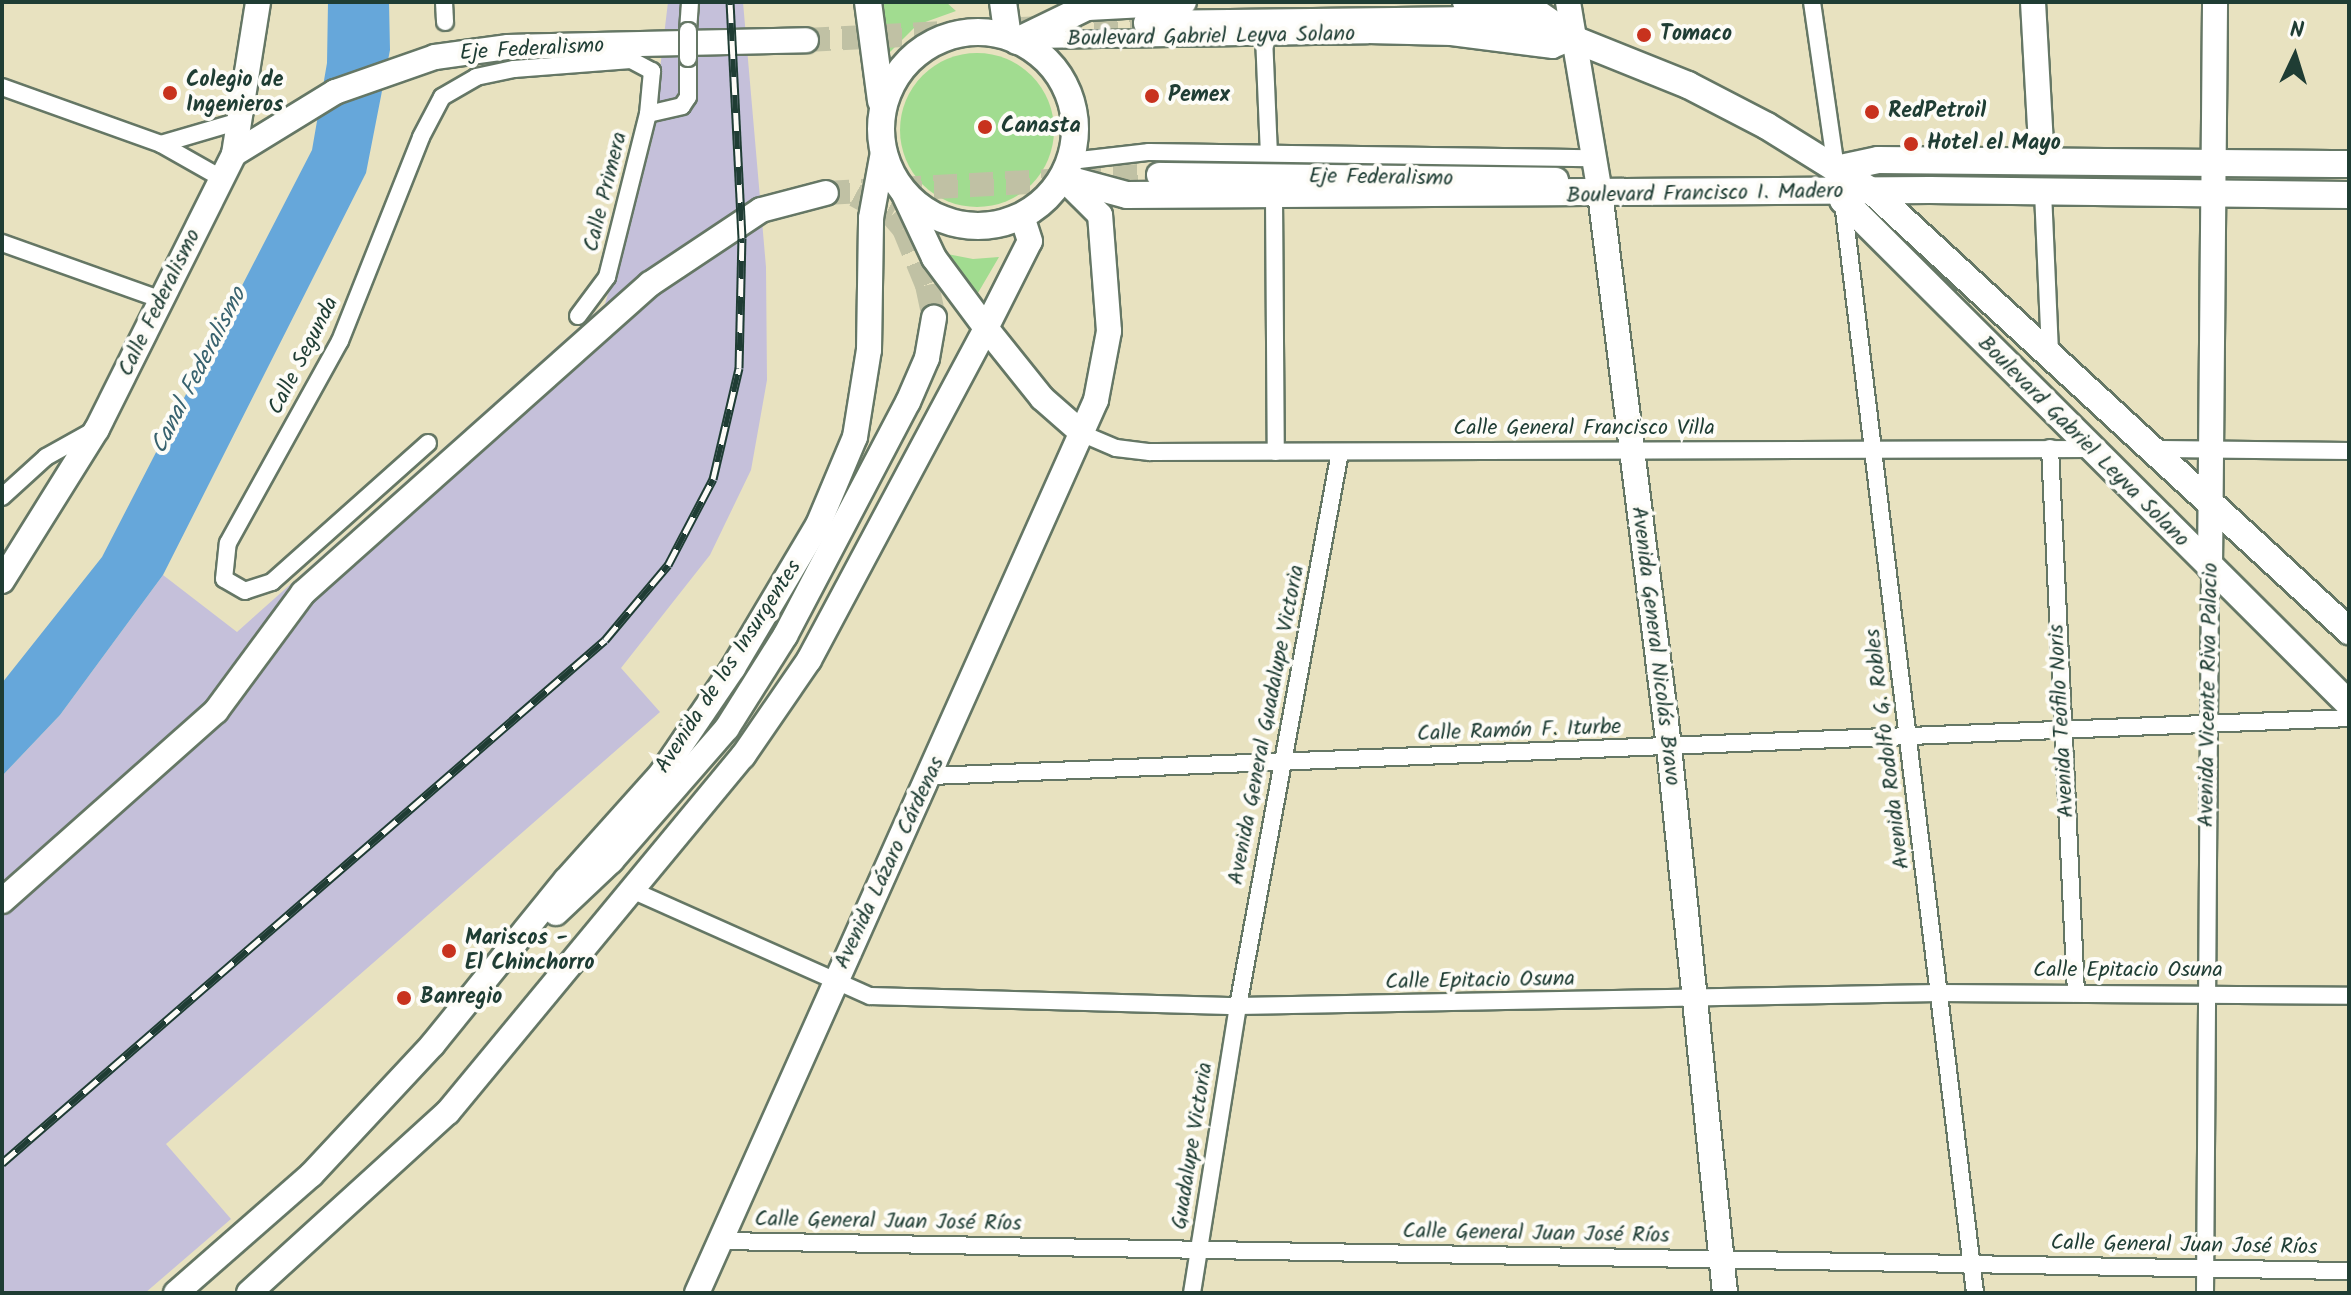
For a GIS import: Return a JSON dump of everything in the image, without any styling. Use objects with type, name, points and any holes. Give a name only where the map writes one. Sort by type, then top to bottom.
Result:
[{"type":"main road","name":"Calle Federalismo","points":[[2,581],[97,429],[221,178],[245,149],[243,120],[258,2]]},
{"type":"main road","points":[[868,2],[881,68],[883,152],[934,258],[1042,398],[1083,434]]},
{"type":"main road","points":[[1003,2],[1013,38]]},
{"type":"main road","name":"Boulevard Gabriel Leyva Solano","points":[[1013,38],[1080,5],[1183,2]]},
{"type":"main road","name":"Boulevard Gabriel Leyva Solano","points":[[1466,2],[1537,13],[1576,40],[1688,85],[1840,187],[2088,449],[2349,704]]},
{"type":"main road","name":"Avenida General Nicolás Bravo","points":[[1568,2],[1600,193],[1669,747],[1725,1293]]},
{"type":"main road","points":[[2033,2],[2042,161]]},
{"type":"main road","name":"Avenida Vicente Riva Palacio","points":[[2210,568],[2215,2]]},
{"type":"main road","points":[[1146,23],[1429,18],[1495,24],[1576,40]]},
{"type":"main road","points":[[881,114],[905,64],[927,46],[952,35],[1013,38],[1047,60],[1064,81],[1075,120],[1066,172],[1046,200],[1022,217],[991,227],[958,225],[928,213],[903,192]]},
{"type":"main road","name":"Eje Federalismo","points":[[245,149],[290,116],[335,92],[435,57],[508,47],[806,40]]},
{"type":"main road","name":"Avenida de los Insurgentes","points":[[176,1293],[311,1175],[433,1044],[684,744],[818,525],[851,450],[862,404],[871,218],[883,152]]},
{"type":"main road","name":"Boulevard Francisco I. Madero","points":[[1066,172],[1127,195],[1274,197],[1840,187],[1878,160],[2349,164]]},
{"type":"main road","name":"Avenida Lázaro Cárdenas","points":[[697,1293],[1083,434],[1107,352],[1106,286],[1100,215],[1066,172]]},
{"type":"main road","name":"Eje Federalismo","points":[[1159,175],[1571,180],[1600,193]]},
{"type":"main road","name":"Boulevard Gabriel Leyva Solano","points":[[1840,187],[1873,192],[2349,631]]},
{"type":"main road","name":"Boulevard Francisco I. Madero","points":[[1873,192],[2349,195]]},
{"type":"main road","points":[[2,901],[216,711],[303,593],[650,284],[715,235],[785,200],[826,193]]},
{"type":"main road","points":[[249,1293],[448,1112],[743,756],[809,660],[986,328],[1030,241],[1022,217]]},
{"type":"main road","points":[[488,976],[611,861],[727,728],[792,623],[908,402],[927,358],[934,318]]},
{"type":"street","points":[[444,2],[445,22]]},
{"type":"street","name":"Calle Primera","points":[[578,316],[607,277],[648,114],[682,106],[690,84],[690,2]]},
{"type":"street","name":"Avenida Rodolfo G. Robles","points":[[1812,2],[1876,449],[1975,1293]]},
{"type":"street","points":[[1264,36],[1269,153]]},
{"type":"street","name":"Boulevard Gabriel Leyva Solano","points":[[1013,38],[1451,37],[1553,50],[1576,40]]},
{"type":"street","name":"Calle Segunda","points":[[428,443],[272,582],[245,591],[232,586],[221,567],[228,543],[340,341],[432,112],[455,86],[554,63],[647,64],[652,71],[648,114]]},
{"type":"street","points":[[2,87],[161,144],[221,178]]},
{"type":"street","points":[[161,144],[243,120]]},
{"type":"street","name":"Boulevard Francisco I. Madero","points":[[1066,172],[1149,152],[1593,158]]},
{"type":"street","points":[[2043,192],[2050,354]]},
{"type":"street","points":[[1274,197],[1276,452]]},
{"type":"street","points":[[2,243],[162,300]]},
{"type":"street","points":[[2,497],[46,457],[97,429]]},
{"type":"street","name":"Calle General Francisco Villa","points":[[1083,434],[1116,448],[1150,452],[2088,449]]},
{"type":"street","name":"Avenida Teófilo Noris","points":[[2050,448],[2061,732],[2076,993]]},
{"type":"street","points":[[2150,449],[2349,451]]},
{"type":"street","name":"Avenida General Guadalupe Victoria","points":[[1238,1006],[1340,452]]},
{"type":"street","name":"Avenida Vicente Riva Palacio","points":[[2205,1293],[2210,568]]},
{"type":"street","name":"Calle Ramón F. Iturbe","points":[[931,776],[2349,718]]},
{"type":"street","name":"Calle Epitacio Osuna","points":[[634,891],[834,983],[870,996],[1238,1006],[1939,993],[2349,996]]},
{"type":"street","name":"Guadalupe Victoria","points":[[1192,1293],[1238,1006]]},
{"type":"street","name":"Calle General Juan José Ríos","points":[[722,1241],[2349,1271]]},
{"type":"shaded area","points":[[668,2],[743,2],[766,267],[767,380],[751,470],[710,555],[621,668],[660,712],[166,1144],[231,1219],[145,1293],[2,1293],[2,776],[60,715],[163,575],[237,632],[605,304],[651,144]]},
{"type":"green space","points":[[875,2],[946,2],[956,11],[917,25],[885,57]]},
{"type":"green space","points":[[977,53],[1007,59],[1032,75],[1048,100],[1054,130],[1048,160],[1032,185],[1007,201],[977,207],[947,201],[922,185],[906,160],[900,130],[906,100],[922,75],[947,59]]},
{"type":"green space","points":[[937,252],[973,259],[999,257],[975,298]]},
{"type":"water","name":"Canal Federalismo","points":[[328,2],[389,2],[390,50],[366,173],[163,575],[60,715],[2,776],[2,683],[102,557],[312,150],[327,63]]},
{"type":"tunnel","points":[[806,40],[1146,23]]},
{"type":"tunnel","points":[[826,193],[1159,175]]},
{"type":"tunnel","points":[[855,195],[892,215],[904,229],[927,285],[934,318]]},
{"type":"railway","points":[[2,1163],[605,640],[668,565],[713,479],[739,368],[742,238],[730,2]]},
{"type":"place","name":"Tomaco","points":[[1644,35]]},
{"type":"place","name":"Colegio de Ingenieros","points":[[170,93]]},
{"type":"place","name":"Pemex","points":[[1152,96]]},
{"type":"place","name":"RedPetroil","points":[[1872,112]]},
{"type":"place","name":"Canasta","points":[[985,127]]},
{"type":"place","name":"Hotel el Mayo","points":[[1911,144]]},
{"type":"place","name":"Mariscos - El Chinchorro","points":[[449,951]]},
{"type":"place","name":"Banregio","points":[[404,998]]}]
